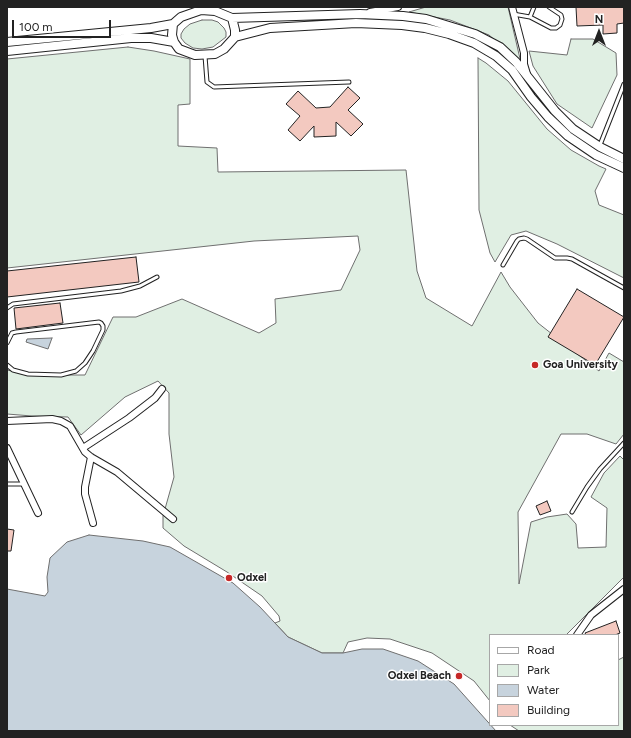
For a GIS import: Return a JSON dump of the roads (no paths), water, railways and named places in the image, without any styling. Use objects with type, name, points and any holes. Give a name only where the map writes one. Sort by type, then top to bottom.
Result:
[{"type":"main road","points":[[7,42],[151,28],[173,24],[181,17],[201,8],[215,11],[232,18],[360,14],[403,16],[426,19],[475,34],[500,46],[528,76],[555,111],[578,134],[624,159]]},
{"type":"main road","points":[[232,18],[235,37]]},
{"type":"main road","points":[[173,24],[172,35],[174,42],[179,49],[195,55],[215,54],[224,49],[235,37],[270,28],[356,23],[402,25],[425,28],[450,34],[474,43],[496,56],[512,70],[531,97],[568,136],[596,154],[624,168]]},
{"type":"main road","points":[[7,51],[131,38],[151,38],[174,42]]},
{"type":"street","points":[[360,14],[398,7]]},
{"type":"street","points":[[513,10],[524,53],[524,64],[528,76]]},
{"type":"street","points":[[83,448],[129,418],[156,398],[162,389]]},
{"type":"street","points":[[7,421],[30,421],[42,418],[61,421],[70,426],[83,448],[91,457],[117,472],[173,519]]},
{"type":"street","points":[[7,448],[38,514]]},
{"type":"street","points":[[91,457],[90,468],[85,486],[85,494],[93,523]]},
{"type":"street","points":[[577,634],[591,615],[624,589]]},
{"type":"lane","points":[[530,17],[534,7]]},
{"type":"lane","points":[[513,10],[551,28],[556,28],[560,25],[562,19],[561,15],[549,7]]},
{"type":"lane","points":[[205,54],[207,82],[214,87],[349,82]]},
{"type":"lane","points":[[600,147],[624,84]]},
{"type":"lane","points":[[502,265],[519,239],[524,238],[555,258],[572,259],[624,288]]},
{"type":"lane","points":[[7,308],[13,304],[121,291],[140,286],[157,277]]},
{"type":"lane","points":[[7,343],[12,333],[16,332],[99,322],[102,323],[103,326],[103,330],[93,351],[85,363],[76,371],[61,375],[28,374],[13,370],[7,364]]},
{"type":"lane","points":[[572,512],[600,469],[624,443]]},
{"type":"lane","points":[[7,484],[24,484]]},
{"type":"water","points":[[52,338],[48,349],[26,342],[27,339]]},
{"type":"water","points":[[89,535],[143,541],[170,547],[233,583],[260,607],[288,637],[322,653],[343,653],[362,649],[383,649],[418,661],[454,684],[489,723],[489,726],[492,726],[496,731],[7,731],[7,589],[45,596],[48,592],[47,577],[50,558],[67,542]]},
{"type":"place","name":"Goa University","points":[[535,365]]},
{"type":"place","name":"Odxel","points":[[229,578]]},
{"type":"place","name":"Odxel Beach","points":[[459,676]]}]
